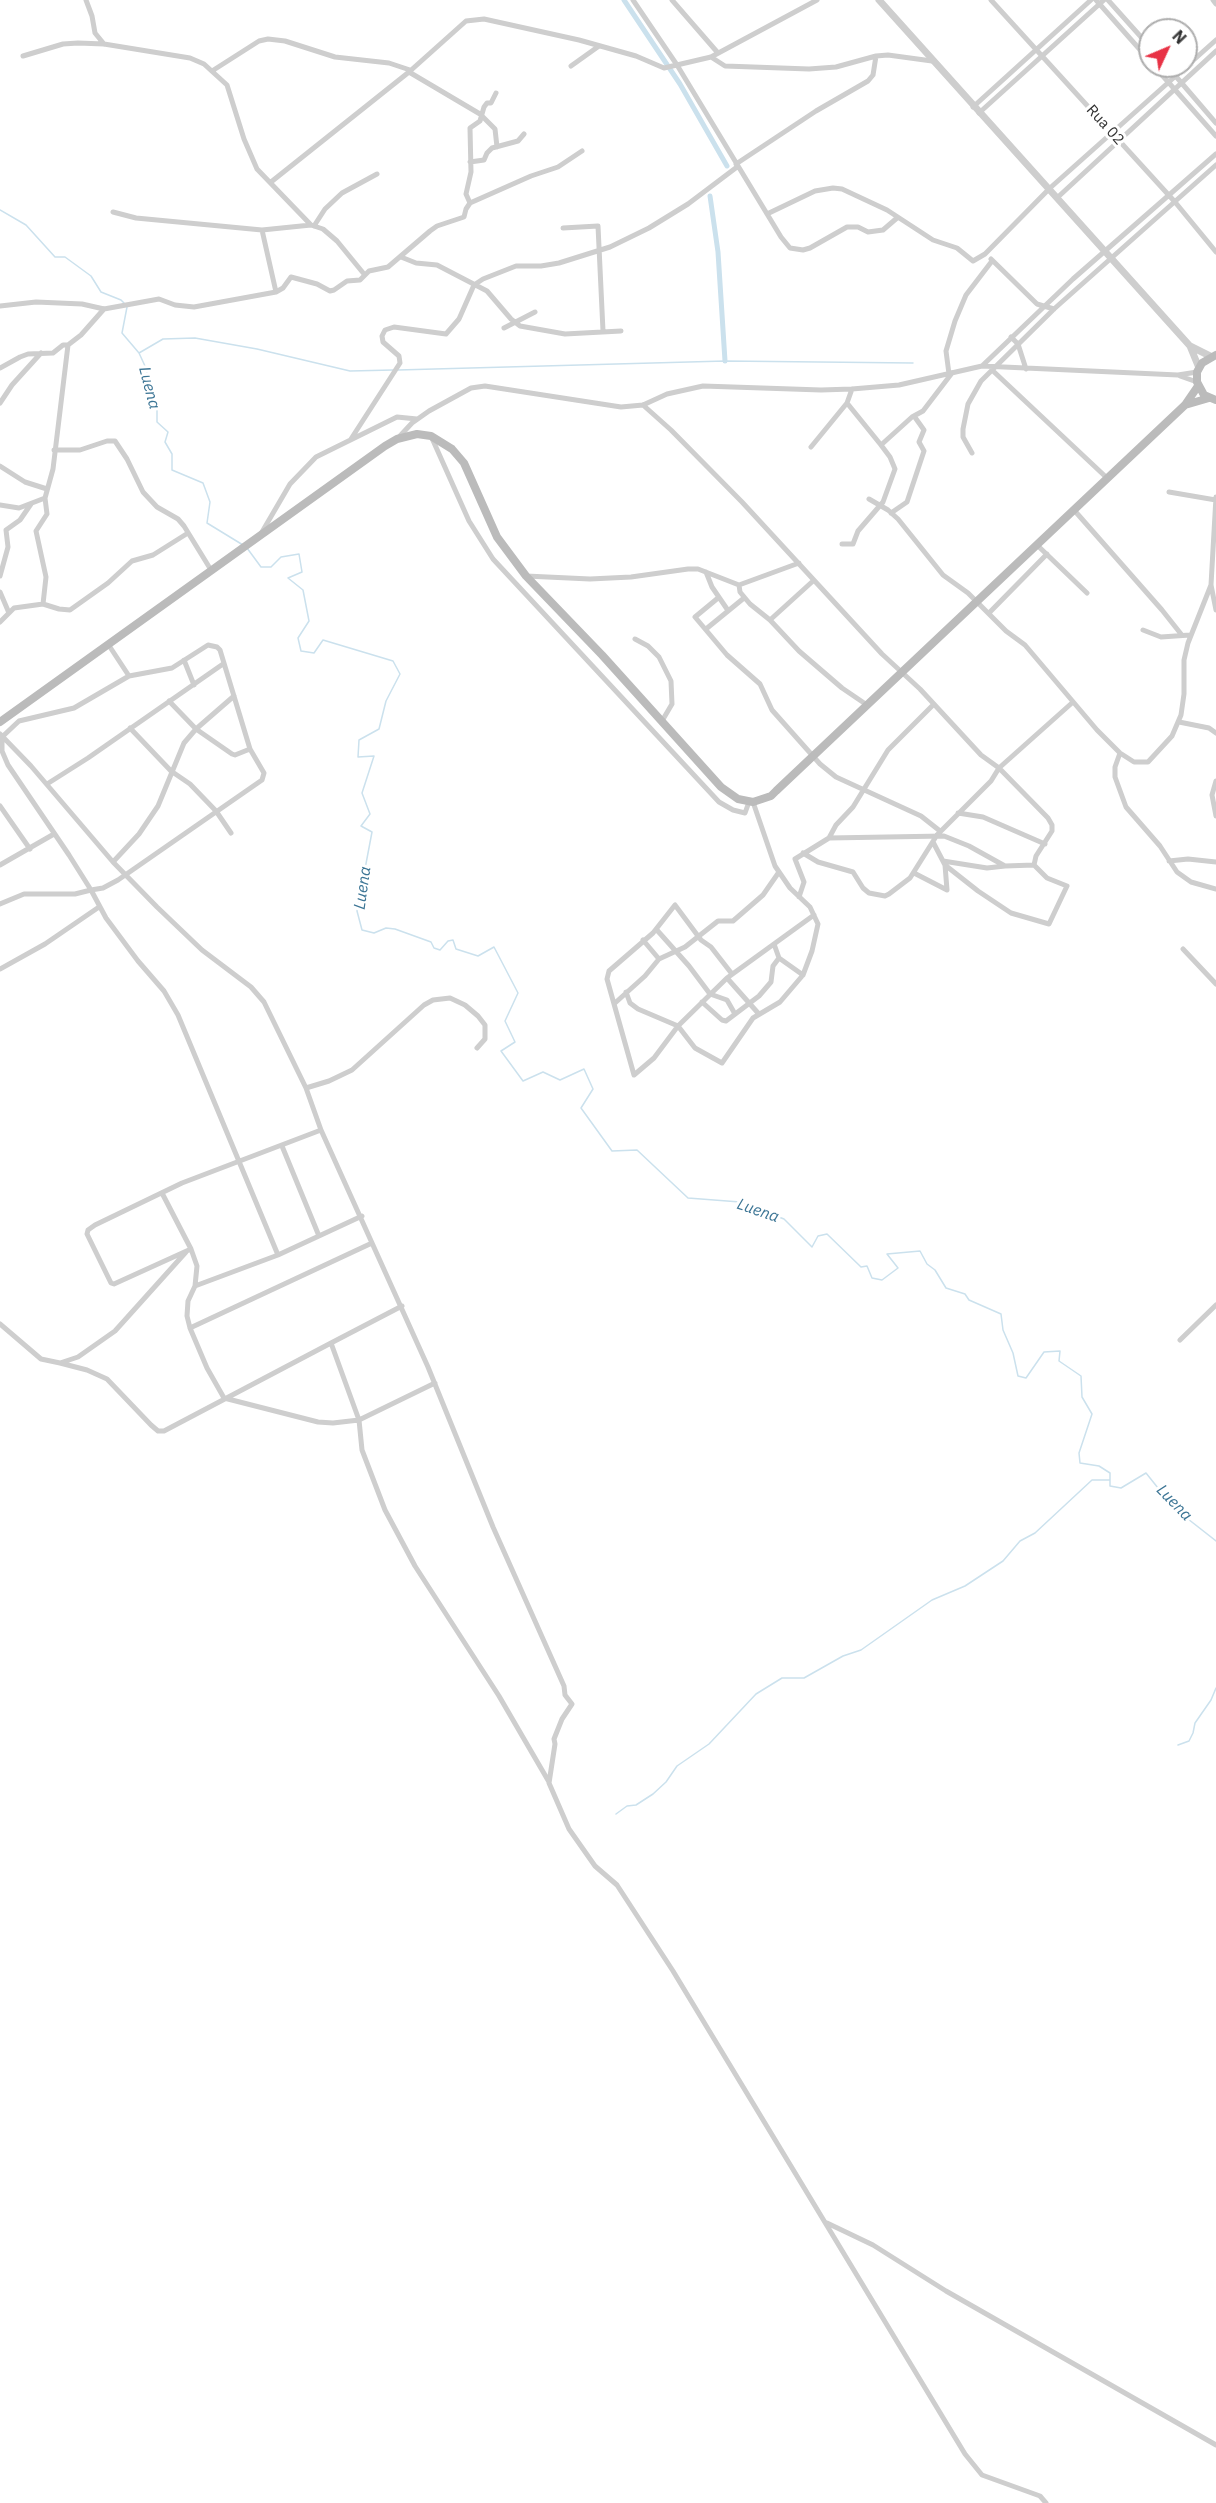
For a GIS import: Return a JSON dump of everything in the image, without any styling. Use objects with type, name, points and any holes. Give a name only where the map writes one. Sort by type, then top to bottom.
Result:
[{"type":"main road","points":[[0,722],[260,534],[398,439],[417,434],[431,436],[452,449],[464,463],[497,537],[526,576],[662,721],[720,787],[738,799],[751,802],[771,796],[1185,405],[1198,384],[1198,370],[1213,356]]},
{"type":"main road","points":[[1198,384],[1212,399]]},
{"type":"main road","points":[[1185,405],[1212,399]]},
{"type":"street","points":[[86,0],[96,36],[104,44]]},
{"type":"street","points":[[633,0],[676,65],[785,244],[795,250],[810,248],[847,227],[858,227],[868,232],[883,230],[897,218]]},
{"type":"street","points":[[672,0],[718,52]]},
{"type":"street","points":[[271,182],[410,71],[466,21],[475,19],[503,23],[636,56],[664,68],[711,57],[817,0]]},
{"type":"street","points":[[879,0],[973,107],[1050,188],[1110,259],[1191,346],[1213,356]]},
{"type":"street","name":"Rua 02","points":[[991,0],[1175,202],[1216,252]]},
{"type":"street","points":[[973,107],[1091,0]]},
{"type":"street","points":[[1213,0],[1216,4]]},
{"type":"street","points":[[1102,1],[1138,36]]},
{"type":"street","points":[[979,113],[1102,1]]},
{"type":"street","points":[[1102,1],[1138,46]]},
{"type":"street","points":[[92,44],[96,36]]},
{"type":"street","points":[[212,71],[262,39],[285,41],[322,54],[389,63],[410,71],[429,86],[472,108],[495,129],[497,147]]},
{"type":"street","points":[[1198,56],[1216,40]]},
{"type":"street","points":[[24,56],[63,44],[104,44],[198,61],[225,82],[251,159],[313,225],[323,229],[337,241],[364,274]]},
{"type":"street","points":[[571,66],[599,46]]},
{"type":"street","points":[[1058,197],[1216,51]]},
{"type":"street","points":[[711,57],[725,66],[808,69],[836,67],[888,55],[932,61]]},
{"type":"street","points":[[351,439],[400,363],[399,356],[383,342],[383,332],[394,327],[446,334],[459,320],[474,285],[483,279],[516,266],[541,266],[600,251],[660,222],[816,111],[868,81],[873,75],[876,56]]},
{"type":"street","points":[[1165,78],[1216,136]]},
{"type":"street","points":[[767,214],[815,191],[833,188],[853,194],[933,240],[957,248],[973,261],[985,254],[1050,188],[1173,78]]},
{"type":"street","points":[[1177,78],[1216,123]]},
{"type":"street","points":[[470,203],[466,194],[471,172],[470,128],[476,125],[482,117],[484,107],[487,103],[491,103],[496,93]]},
{"type":"street","points":[[470,162],[484,160],[487,153],[497,147],[518,141],[524,134]]},
{"type":"street","points":[[0,306],[36,302],[82,304],[104,309],[159,299],[175,305],[194,307],[276,292],[283,288],[291,277],[317,284],[330,291],[347,281],[360,280],[364,274],[388,267],[437,226],[464,218],[470,203],[531,176],[558,167],[582,151]]},
{"type":"street","points":[[982,366],[1043,307],[1216,154]]},
{"type":"street","points":[[972,453],[963,437],[965,415],[974,391],[1054,309],[1216,165]]},
{"type":"street","points":[[113,212],[136,218],[262,230],[313,225],[325,209],[342,193],[377,174]]},
{"type":"street","points":[[563,228],[598,226],[603,331]]},
{"type":"street","points":[[262,230],[276,292]]},
{"type":"street","points":[[985,254],[1031,299],[1043,307],[1054,309]]},
{"type":"street","points":[[401,256],[416,263],[443,267],[488,291],[515,322],[526,327],[559,333],[621,331]]},
{"type":"street","points":[[881,445],[931,403],[950,374],[946,351],[958,312],[966,295],[992,261]]},
{"type":"street","points":[[0,368],[20,357],[53,353],[63,345],[68,345],[81,335],[104,309]]},
{"type":"street","points":[[504,328],[535,312]]},
{"type":"street","points":[[1011,337],[1018,344],[1026,369]]},
{"type":"street","points":[[43,604],[46,577],[36,531],[47,514],[45,498],[51,479],[68,345]]},
{"type":"street","points":[[398,439],[417,419],[461,393],[485,386],[621,407],[643,405],[667,394],[703,386],[821,390],[899,385],[982,366],[993,369],[1178,375],[1198,370],[1191,346]]},
{"type":"street","points":[[0,403],[12,385],[41,353]]},
{"type":"street","points":[[993,369],[1107,478]]},
{"type":"street","points":[[1178,375],[1198,384]]},
{"type":"street","points":[[811,447],[847,403],[852,388]]},
{"type":"street","points":[[842,544],[853,544],[858,531],[880,506],[895,469],[890,457],[847,403]]},
{"type":"street","points":[[643,405],[683,442],[981,755],[999,768],[1052,825],[1052,831],[1036,856],[1034,866]]},
{"type":"street","points":[[891,513],[907,502],[924,452],[919,442],[924,430],[914,416]]},
{"type":"street","points":[[260,534],[290,484],[316,457],[397,417],[417,419]]},
{"type":"street","points":[[431,436],[469,521],[493,559],[719,801],[733,810],[745,813],[751,802]]},
{"type":"street","points":[[54,450],[80,450],[107,441],[116,441],[148,500],[178,519],[211,570]]},
{"type":"street","points":[[0,466],[25,482],[47,489]]},
{"type":"street","points":[[1169,492],[1216,499],[1211,585],[1216,610]]},
{"type":"street","points":[[0,505],[19,508],[45,498]]},
{"type":"street","points":[[869,498],[891,513],[939,571],[978,602],[1024,645],[1097,730],[1120,753],[1134,762],[1148,762],[1173,736],[1179,722],[1184,694],[1184,660],[1190,635],[1211,585]]},
{"type":"street","points":[[0,576],[8,547],[6,530],[20,520],[31,504]]},
{"type":"street","points":[[1074,510],[1181,634]]},
{"type":"street","points":[[0,622],[14,608],[43,604],[70,610],[108,583],[132,561],[153,555],[188,533]]},
{"type":"street","points":[[1037,545],[1087,593]]},
{"type":"street","points":[[989,613],[1047,554]]},
{"type":"street","points":[[526,576],[590,579],[631,577],[688,569],[706,572],[739,585],[799,563]]},
{"type":"street","points":[[706,572],[718,598],[727,609]]},
{"type":"street","points":[[770,620],[813,580]]},
{"type":"street","points":[[739,585],[744,598],[770,620],[799,651],[842,688],[867,705]]},
{"type":"street","points":[[0,592],[9,613]]},
{"type":"street","points":[[718,598],[695,617],[727,655],[760,684],[772,710],[836,777],[921,816],[939,833],[1005,866]]},
{"type":"street","points":[[706,629],[727,609],[744,598]]},
{"type":"street","points":[[1143,630],[1161,637],[1190,635]]},
{"type":"street","points":[[635,639],[648,646],[658,657],[671,681],[672,704],[662,721]]},
{"type":"street","points":[[108,644],[129,676]]},
{"type":"street","points":[[0,904],[24,894],[75,894],[103,888],[262,780],[264,773],[250,749],[220,650],[212,645],[208,645],[172,668],[129,676],[74,708],[19,721],[1,736]]},
{"type":"street","points":[[184,660],[194,685]]},
{"type":"street","points":[[47,784],[224,664]]},
{"type":"street","points":[[113,862],[139,834],[158,806],[180,751],[196,729],[234,696]]},
{"type":"street","points":[[169,701],[196,729],[235,755],[250,749]]},
{"type":"street","points":[[802,853],[818,862],[853,872],[868,893],[885,896],[898,888],[914,873],[939,833],[991,781],[999,768],[1073,702]]},
{"type":"street","points":[[829,838],[836,825],[853,807],[888,750],[934,704]]},
{"type":"street","points":[[1179,722],[1209,728],[1216,734]]},
{"type":"street","points":[[130,728],[171,771],[190,784],[216,811],[231,833]]},
{"type":"street","points":[[1,736],[47,784],[113,862],[184,934],[258,994],[264,1002],[306,1088],[321,1130],[402,1306],[494,1527],[564,1686],[565,1695],[572,1704],[562,1719],[554,1738],[549,1783]]},
{"type":"street","points":[[1,736],[8,765],[91,890],[99,907],[138,961],[164,991],[178,1015],[278,1255]]},
{"type":"street","points":[[1120,753],[1114,770],[1122,801],[1136,821],[1160,846],[1177,872],[1191,882],[1216,889]]},
{"type":"street","points":[[1216,781],[1212,795],[1216,816]]},
{"type":"street","points":[[626,992],[630,1003],[638,1009],[678,1026],[695,1048],[722,1064],[758,1013],[780,1002],[803,975],[817,930],[814,915],[810,907],[779,873],[751,802]]},
{"type":"street","points":[[0,806],[30,849]]},
{"type":"street","points":[[958,813],[983,817],[1045,844]]},
{"type":"street","points":[[799,897],[804,882],[794,862],[802,853],[829,838],[939,833]]},
{"type":"street","points":[[0,865],[54,834]]},
{"type":"street","points":[[914,873],[947,890],[944,863],[933,842]]},
{"type":"street","points":[[1169,861],[1188,859],[1216,862]]},
{"type":"street","points":[[944,863],[987,868],[1034,866],[1047,878],[1067,886],[1049,924],[1011,913],[978,891],[944,863]]},
{"type":"street","points":[[615,1003],[645,976],[659,959],[675,952],[718,921],[733,921],[763,895],[779,873]]},
{"type":"street","points":[[758,1013],[750,1002],[730,976],[675,905],[656,929],[606,974],[634,1075],[654,1058],[678,1026],[730,976],[814,915]]},
{"type":"street","points":[[0,969],[37,950],[99,907]]},
{"type":"street","points":[[656,929],[710,994],[727,1000],[735,1014]]},
{"type":"street","points":[[643,940],[659,959]]},
{"type":"street","points":[[774,944],[779,958],[803,975]]},
{"type":"street","points":[[1183,950],[1216,984]]},
{"type":"street","points":[[702,1002],[722,1020],[735,1014],[767,988],[772,980],[773,966],[779,958]]},
{"type":"street","points":[[306,1088],[329,1081],[352,1070],[424,1005],[433,1000],[450,998],[465,1005],[478,1016],[485,1025],[485,1039],[477,1048]]},
{"type":"street","points":[[189,1250],[114,1284],[111,1283],[87,1234],[88,1230],[95,1225],[162,1192],[321,1130]]},
{"type":"street","points":[[282,1146],[319,1236]]},
{"type":"street","points":[[162,1192],[197,1266],[195,1286],[188,1301],[187,1316],[190,1328],[207,1368],[224,1398],[318,1422],[340,1423],[359,1420],[435,1383]]},
{"type":"street","points":[[195,1286],[278,1255],[362,1216]]},
{"type":"street","points":[[190,1328],[372,1243]]},
{"type":"street","points":[[60,1363],[83,1355],[115,1331],[189,1250]]},
{"type":"street","points":[[1180,1340],[1216,1305]]},
{"type":"street","points":[[0,1324],[41,1359],[87,1370],[107,1379],[151,1425],[161,1431],[402,1306]]},
{"type":"street","points":[[331,1343],[359,1420],[362,1450],[388,1516],[404,1541],[415,1566],[499,1696],[549,1783],[569,1829],[595,1866],[617,1885],[673,1971],[973,2464],[989,2479],[1040,2496],[1046,2503]]},
{"type":"street","points":[[825,2222],[873,2245],[946,2291],[1216,2445]]},
{"type":"waterway","points":[[624,0],[680,84],[727,166]]},
{"type":"waterway","points":[[710,196],[718,252],[725,361]]},
{"type":"waterway","name":"Luena","points":[[0,210],[26,225],[55,257],[65,257],[91,276],[101,292],[124,303]]},
{"type":"waterway","name":"Luena","points":[[127,307],[122,333],[139,353],[145,366],[157,409],[157,422],[168,432],[165,442],[172,454],[172,470],[203,483],[210,502],[207,523],[243,545]]},
{"type":"waterway","points":[[139,353],[163,339],[195,338],[257,349],[350,371],[393,370]]},
{"type":"waterway","points":[[398,370],[725,361],[913,363]]},
{"type":"waterway","name":"Luena","points":[[247,548],[261,567],[271,567],[281,557],[299,554],[302,572],[288,578],[303,590],[309,621],[298,638],[301,651],[314,653],[323,640],[393,661],[400,674],[386,701],[379,729],[359,740],[358,757],[374,756],[362,793],[370,814],[361,826],[372,832],[357,911],[362,930],[374,933],[386,928],[395,929],[431,942],[434,948],[440,950],[448,941],[453,940],[456,949],[478,956],[494,947],[518,993],[505,1021],[515,1042],[501,1051],[523,1081],[543,1072],[560,1080],[584,1069],[593,1089],[581,1108],[612,1151],[637,1150],[688,1198],[740,1202],[784,1219],[812,1247],[818,1236],[827,1234],[861,1267],[867,1266],[872,1278],[882,1280],[898,1268],[887,1254],[920,1251],[946,1288],[965,1294],[969,1300],[1001,1314],[1003,1330],[1013,1353],[1018,1376],[1026,1378],[1044,1352],[1060,1351],[1059,1361],[1081,1376],[1082,1397],[1092,1414],[1079,1453],[1080,1463],[1099,1466],[1110,1473],[1110,1486],[1121,1488],[1146,1473],[1174,1508],[1216,1541]]},
{"type":"waterway","points":[[616,1814],[627,1806],[636,1805],[653,1794],[666,1782],[677,1766],[709,1744],[756,1694],[782,1678],[804,1678],[843,1656],[861,1650],[932,1600],[965,1586],[1003,1561],[1020,1541],[1035,1533],[1092,1480],[1109,1480]]},
{"type":"waterway","points":[[1178,1745],[1189,1741],[1195,1723],[1211,1700],[1216,1688]]}]
